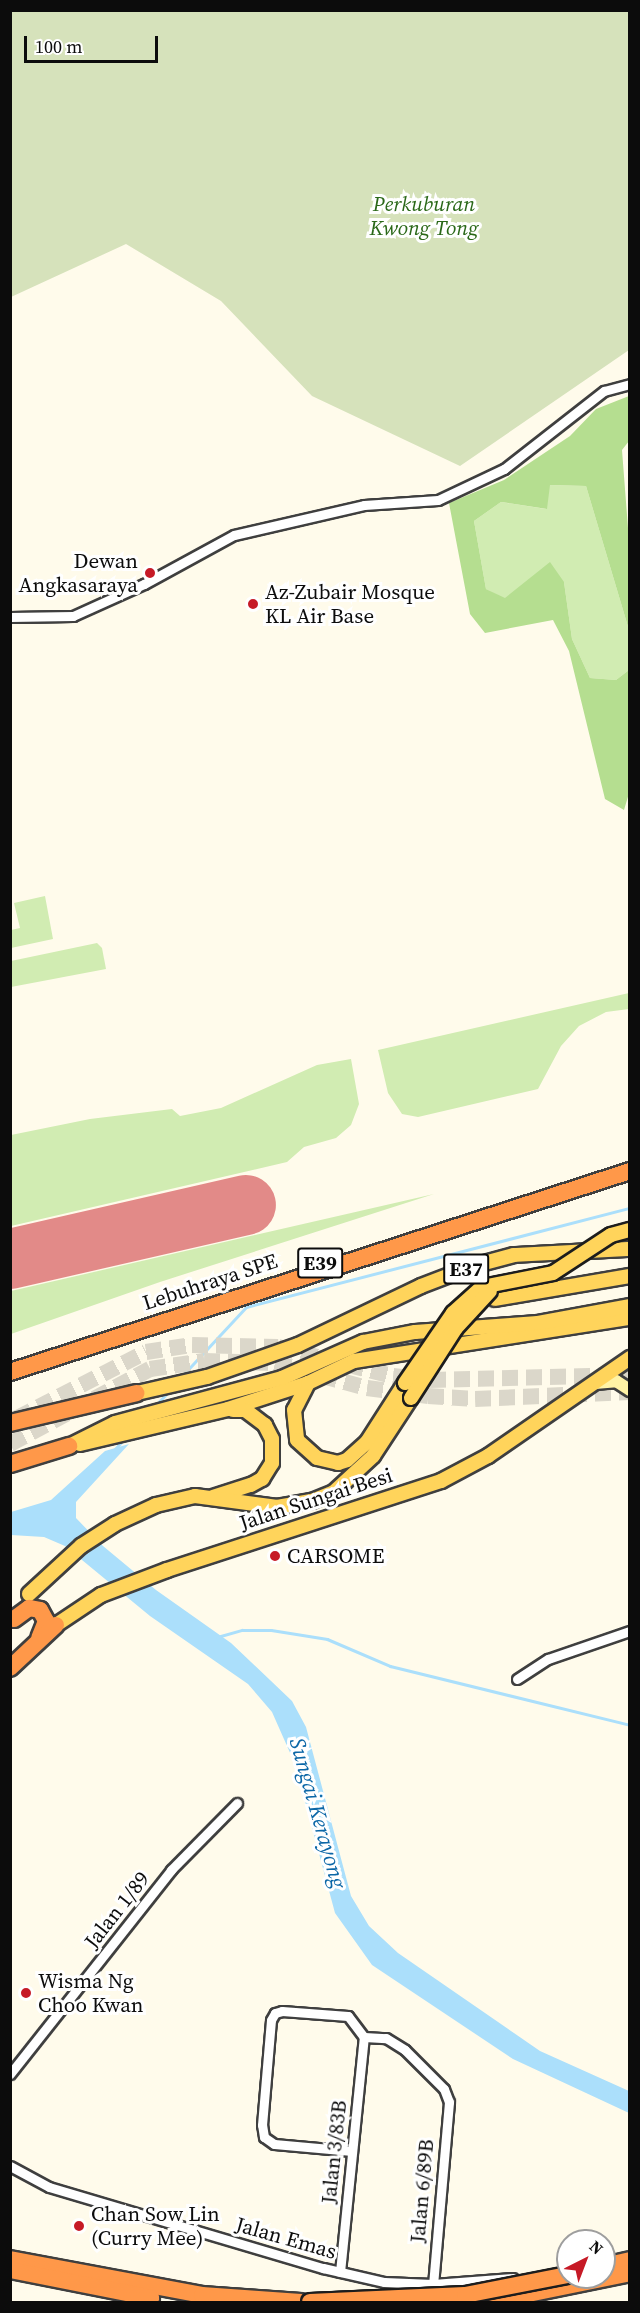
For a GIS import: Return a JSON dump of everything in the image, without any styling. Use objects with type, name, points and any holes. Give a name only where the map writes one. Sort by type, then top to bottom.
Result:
[{"type":"highway","name":"Lebuhraya SPE","points":[[10,1364],[630,1164]]},
{"type":"highway","name":"Lebuhraya SPE","points":[[10,1372],[630,1171]]},
{"type":"highway","name":"E37","points":[[10,1423],[137,1394]]},
{"type":"highway","points":[[10,1464],[69,1446]]},
{"type":"highway","name":"Jalan Sungai Besi","points":[[12,1622],[29,1594]]},
{"type":"highway","points":[[12,1622],[28,1608],[40,1610],[46,1621],[39,1639]]},
{"type":"highway","name":"Jalan Sungai Besi","points":[[10,1668],[56,1625]]},
{"type":"highway","points":[[10,2259],[202,2295],[301,2302]]},
{"type":"highway","points":[[10,2270],[181,2302]]},
{"type":"highway","points":[[489,2302],[630,2275]]},
{"type":"highway","points":[[310,2302],[465,2295],[556,2277]]},
{"type":"main road","points":[[308,1383],[294,1410],[297,1440],[317,1458],[338,1463],[347,1461],[367,1442],[453,1313],[469,1296],[482,1287],[553,1273],[611,1235],[630,1230]]},
{"type":"main road","name":"E37","points":[[137,1394],[207,1377],[298,1345],[421,1286],[473,1266],[514,1256],[630,1249]]},
{"type":"main road","points":[[447,1345],[477,1311],[495,1299],[630,1276]]},
{"type":"main road","points":[[213,1497],[248,1506],[277,1508],[312,1501],[334,1492],[373,1456],[482,1297],[508,1283]]},
{"type":"main road","points":[[69,1446],[114,1423],[273,1381],[363,1342],[415,1332],[538,1323],[630,1306]]},
{"type":"main road","points":[[69,1446],[94,1443],[228,1409],[308,1383],[354,1361],[630,1318]]},
{"type":"main road","name":"Jalan Sungai Besi","points":[[56,1625],[101,1595],[167,1570],[441,1481],[488,1456],[630,1358]]},
{"type":"main road","points":[[213,1497],[251,1485],[262,1479],[272,1463],[272,1439],[265,1425],[246,1410],[228,1409]]},
{"type":"main road","name":"Jalan Sungai Besi","points":[[29,1594],[60,1563],[115,1524],[176,1499],[213,1497]]},
{"type":"street","points":[[10,617],[73,616],[144,584],[234,534],[364,505],[438,500],[504,469],[604,391],[630,384]]},
{"type":"street","points":[[593,1383],[616,1381],[630,1390]]},
{"type":"street","points":[[516,1679],[548,1659],[630,1631]]},
{"type":"street","name":"Jalan 1/89","points":[[10,2074],[171,1870],[237,1803]]},
{"type":"street","points":[[352,2151],[274,2144],[264,2137],[262,2125],[271,2020],[282,2011],[348,2016],[364,2037]]},
{"type":"street","name":"Jalan 6/89B","points":[[364,2037],[386,2038],[405,2050],[433,2077],[449,2102],[433,2284]]},
{"type":"street","name":"Jalan 3/83B","points":[[340,2272],[364,2037]]},
{"type":"street","name":"Jalan Emas","points":[[10,2166],[49,2187],[340,2272],[384,2282],[433,2284],[513,2278],[556,2269]]},
{"type":"street","points":[[519,2302],[630,2275]]},
{"type":"street","name":"Jalan Emas","points":[[384,2282],[426,2302]]},
{"type":"green space","name":"Perkuburan Kwong Tong","points":[[10,11],[629,11],[629,350],[460,466],[312,396],[221,301],[126,244],[11,297]]},
{"type":"green space","points":[[629,396],[629,441],[622,450],[629,541],[629,630],[586,486],[550,485],[547,509],[501,502],[474,521],[486,589],[505,598],[550,562],[564,582],[572,639],[590,678],[616,680],[629,670],[630,790],[624,810],[605,799],[569,651],[553,620],[485,633],[470,614],[449,503],[504,480],[570,436],[596,409]]},
{"type":"green space","points":[[549,485],[586,486],[629,630],[629,670],[616,680],[590,678],[572,639],[564,582],[505,599],[486,589],[474,521],[501,502],[546,509]]},
{"type":"green space","points":[[45,896],[53,939],[11,948],[11,930],[20,928],[14,903]]},
{"type":"green space","points":[[97,943],[102,948],[106,969],[11,987],[11,961]]},
{"type":"green space","points":[[629,993],[629,1009],[606,1012],[579,1026],[561,1046],[538,1089],[418,1117],[402,1114],[388,1093],[378,1050]]},
{"type":"green space","points":[[351,1059],[359,1104],[351,1125],[336,1138],[304,1147],[287,1162],[11,1226],[11,1135],[90,1119],[172,1109],[180,1116],[221,1108],[317,1065]]},
{"type":"green space","points":[[434,1194],[160,1282],[11,1334],[11,1291]]},
{"type":"water","name":"Sungai Kerayong","points":[[129,1444],[76,1502],[76,1518],[103,1546],[156,1590],[231,1643],[292,1701],[306,1727],[351,1896],[369,1926],[398,1953],[540,2051],[629,2091],[629,2113],[513,2059],[372,1965],[335,1913],[295,1764],[272,1712],[248,1684],[150,1616],[65,1546],[44,1537],[11,1535],[11,1512],[51,1500],[105,1451]]},
{"type":"waterway","points":[[180,1378],[246,1307],[630,1208]]},
{"type":"waterway","points":[[154,1407],[168,1392]]},
{"type":"waterway","points":[[113,1451],[125,1438]]},
{"type":"waterway","points":[[217,1637],[242,1630],[271,1630],[327,1639],[390,1666],[630,1725]]},
{"type":"runway","points":[[10,1259],[246,1205]]},
{"type":"tunnel","points":[[17,1418],[146,1352],[192,1345],[278,1347],[393,1376],[430,1380],[630,1375]]},
{"type":"tunnel","points":[[10,1444],[150,1369],[204,1361],[275,1363],[367,1388],[428,1396],[475,1399],[630,1392]]},
{"type":"place","name":"Dewan Angkasaraya","points":[[150,573]]},
{"type":"place","name":"Az-Zubair Mosque KL Air Base","points":[[253,604]]},
{"type":"place","name":"CARSOME","points":[[275,1556]]},
{"type":"place","name":"Wisma Ng Choo Kwan","points":[[26,1993]]},
{"type":"place","name":"Chan Sow Lin (Curry Mee)","points":[[79,2226]]}]
